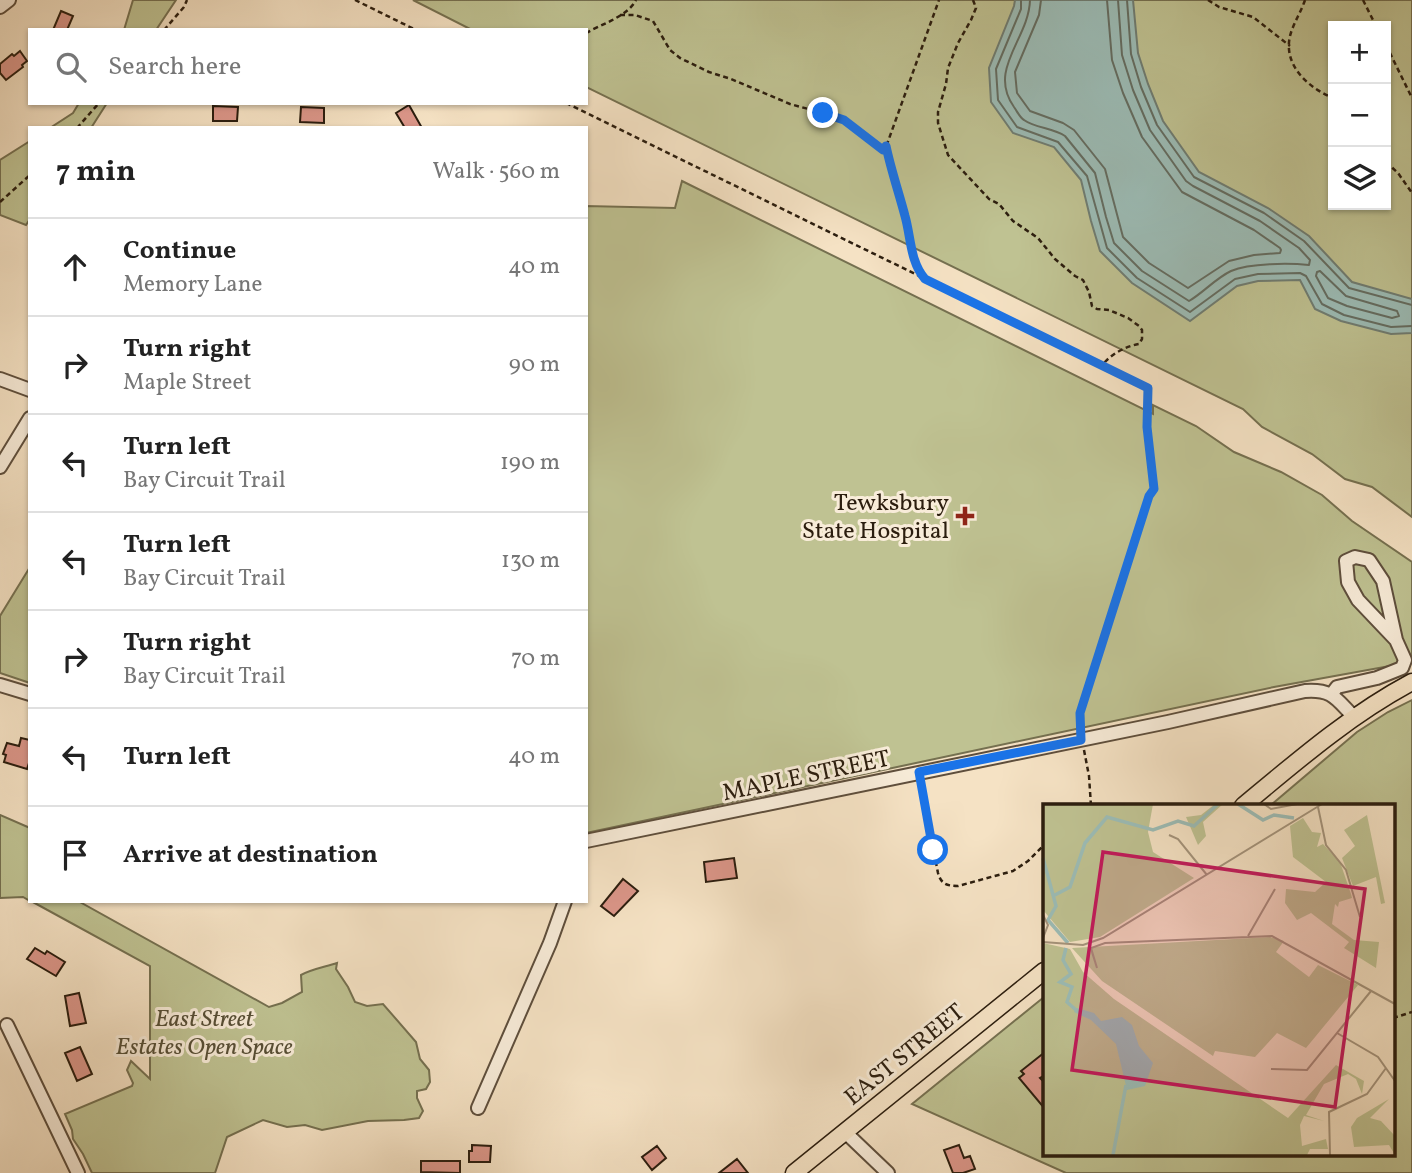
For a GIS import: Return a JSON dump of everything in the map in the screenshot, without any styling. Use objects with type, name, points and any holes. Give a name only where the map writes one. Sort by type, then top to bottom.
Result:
[{"type":"main road","points":[[1245,804],[1329,735],[1412,682]]},
{"type":"main road","name":"EAST STREET","points":[[794,1173],[1043,973]]},
{"type":"street","points":[[0,7],[9,0]]},
{"type":"street","points":[[0,379],[28,389]]},
{"type":"street","points":[[0,467],[28,421]]},
{"type":"street","points":[[1354,717],[1331,695],[1337,687],[1377,678],[1402,668],[1405,660],[1396,640],[1383,581],[1369,560],[1355,557],[1346,561],[1348,582],[1358,600],[1396,640]]},
{"type":"street","points":[[0,685],[28,693]]},
{"type":"street","name":"MAPLE STREET","points":[[588,841],[1081,740],[1305,691],[1324,691],[1331,695]]},
{"type":"street","points":[[478,1108],[550,943],[564,903]]},
{"type":"street","points":[[7,1026],[78,1173]]},
{"type":"street","points":[[844,1131],[888,1173]]},
{"type":"path","points":[[166,28],[187,0]]},
{"type":"path","points":[[355,0],[412,28]]},
{"type":"path","points":[[588,32],[620,15],[635,4],[636,0]]},
{"type":"path","points":[[620,15],[635,15],[653,21],[670,50],[680,58],[790,104],[844,120],[883,150],[939,0]]},
{"type":"path","points":[[974,0],[975,8],[971,20],[948,68],[938,113],[938,123],[948,155],[989,199],[999,204],[1013,221],[1038,238],[1055,259],[1083,280],[1092,306],[1128,318],[1142,330],[1139,344],[1111,355],[1105,362],[1106,367]]},
{"type":"path","points":[[1208,0],[1219,7],[1253,17],[1290,46]]},
{"type":"path","points":[[1304,0],[1290,37],[1293,65],[1309,85],[1328,95]]},
{"type":"path","points":[[1363,0],[1374,21]]},
{"type":"path","points":[[1391,55],[1412,99]]},
{"type":"path","points":[[79,126],[97,105]]},
{"type":"path","points":[[570,105],[1148,388],[1147,427],[1154,489],[1149,496],[1080,713],[1090,804]]},
{"type":"path","points":[[886,146],[909,230],[915,264],[925,279]]},
{"type":"path","points":[[1391,167],[1412,193]]},
{"type":"path","points":[[0,202],[28,177]]},
{"type":"path","points":[[919,772],[938,873],[944,883],[958,886],[1013,871],[1043,847]]},
{"type":"path","points":[[1394,1018],[1412,1012]]},
{"type":"green space","points":[[133,0],[176,0],[157,28],[125,28]]},
{"type":"green space","points":[[413,0],[1412,0],[1412,517],[1372,487],[1345,479],[1312,454],[1262,427],[1243,409],[588,88],[588,28],[468,28]]},
{"type":"green space","points":[[78,105],[106,105],[92,126],[53,126],[73,113]]},
{"type":"green space","points":[[28,142],[26,225],[0,215],[0,160]]},
{"type":"green space","name":"Tewksbury State Hospital","points":[[682,181],[1153,414],[1153,405],[1196,426],[1234,452],[1281,472],[1322,495],[1352,521],[1412,562],[1412,662],[1274,687],[588,833],[588,206],[675,208]]},
{"type":"green space","points":[[28,570],[28,682],[0,673],[0,616]]},
{"type":"green space","points":[[1412,700],[1412,1173],[1066,1173],[912,1104],[1043,998],[1043,1156],[1394,1156],[1394,804],[1272,804],[1357,732]]},
{"type":"green space","points":[[0,815],[28,827],[28,900],[23,897],[0,898]]},
{"type":"green space","name":"East Street Estates Open Space","points":[[35,903],[82,903],[269,1007],[302,992],[301,975],[337,963],[336,969],[355,1002],[367,1006],[383,1004],[416,1042],[420,1059],[429,1070],[430,1082],[426,1089],[417,1091],[423,1111],[419,1118],[368,1121],[322,1130],[305,1125],[287,1127],[263,1120],[227,1137],[215,1173],[92,1173],[73,1139],[65,1114],[132,1086],[127,1070],[131,1061],[150,1079],[150,966]]},
{"type":"water","points":[[1015,0],[1133,0],[1138,53],[1148,84],[1163,121],[1199,172],[1268,208],[1309,236],[1352,282],[1412,299],[1412,333],[1391,334],[1341,321],[1315,309],[1300,280],[1258,281],[1237,286],[1190,321],[1132,283],[1100,251],[1081,180],[1054,147],[1013,133],[991,102],[989,68]]},
{"type":"building","points":[[61,11],[73,16],[68,28],[54,28]]},
{"type":"building","points":[[20,51],[27,61],[6,80],[0,73],[0,64]]},
{"type":"building","points":[[409,105],[421,126],[404,126],[396,113]]},
{"type":"building","points":[[213,106],[238,107],[237,121],[213,121]]},
{"type":"building","points":[[301,107],[324,108],[324,123],[300,122]]},
{"type":"building","points":[[21,738],[28,740],[27,769],[4,762],[6,755],[3,754],[7,743],[19,746]]},
{"type":"building","points":[[734,858],[737,878],[706,882],[704,862]]},
{"type":"building","points":[[623,879],[638,891],[614,916],[601,906]]},
{"type":"building","points":[[35,948],[45,954],[47,951],[65,962],[56,976],[27,959]]},
{"type":"building","points":[[79,993],[86,1023],[70,1026],[65,996]]},
{"type":"building","points":[[80,1047],[92,1074],[77,1081],[65,1053]]},
{"type":"building","points":[[1043,1054],[1043,1076],[1040,1078],[1043,1081],[1043,1107],[1019,1078],[1024,1074],[1021,1071]]},
{"type":"building","points":[[472,1145],[491,1146],[490,1162],[469,1162]]},
{"type":"building","points":[[959,1145],[964,1158],[970,1156],[975,1169],[953,1173],[944,1150]]},
{"type":"building","points":[[657,1146],[666,1158],[652,1170],[642,1157]]},
{"type":"building","points":[[737,1159],[748,1173],[719,1173]]},
{"type":"building","points":[[421,1161],[460,1161],[460,1173],[421,1172]]},
{"type":"place","name":"Tewksbury State Hospital","points":[[965,516]]},
{"type":"route","points":[[823,113],[844,120],[883,150],[886,146],[909,230],[915,264],[925,279],[1148,388],[1147,427],[1154,489],[1149,496],[1080,713],[1081,740],[919,772],[933,850]]}]
